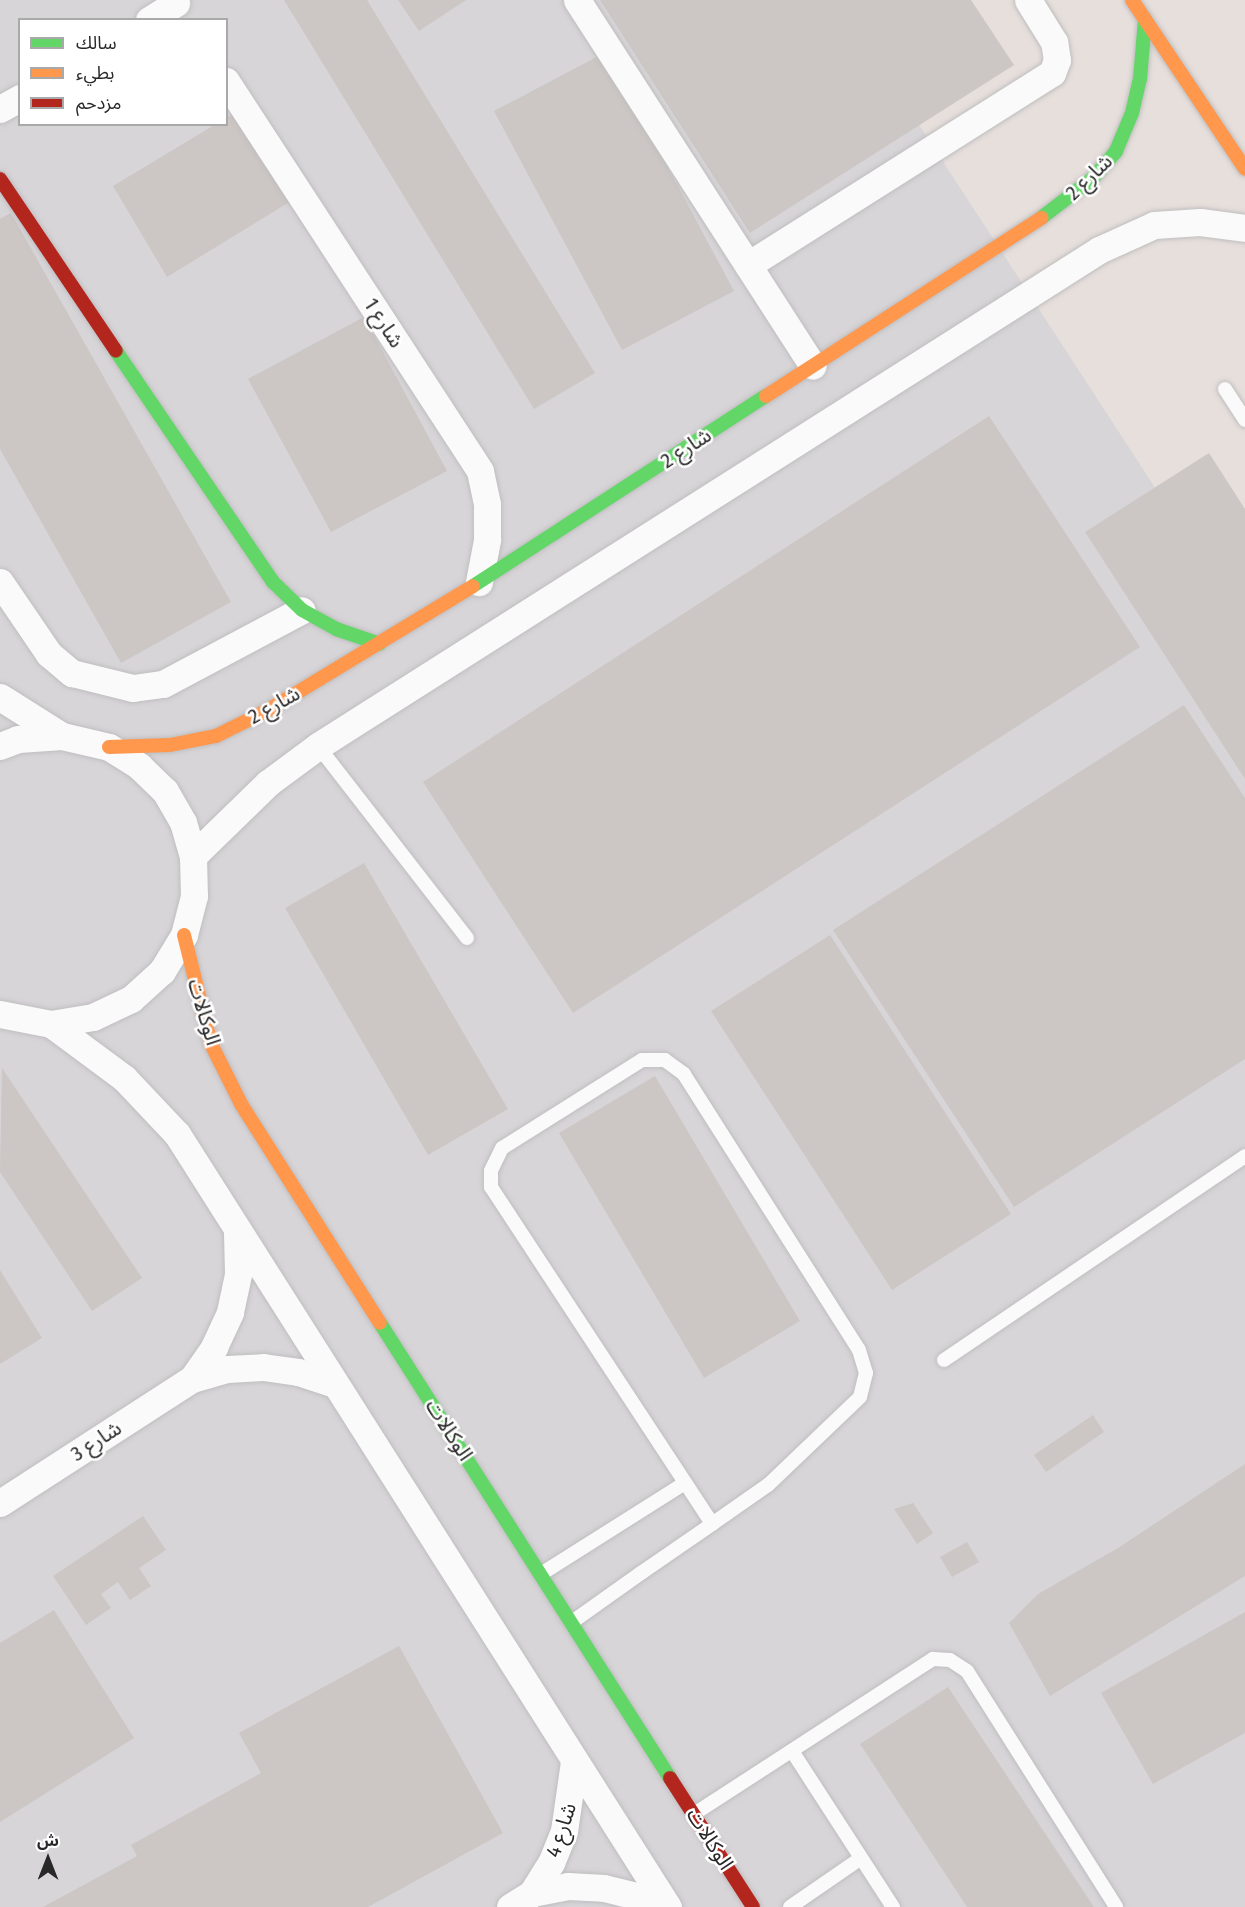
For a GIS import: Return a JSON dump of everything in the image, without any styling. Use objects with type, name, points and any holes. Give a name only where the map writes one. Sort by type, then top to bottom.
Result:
[{"type":"street","points":[[578,0],[813,366]]},
{"type":"street","points":[[748,265],[1052,73],[1057,60],[1054,42],[1028,0]]},
{"type":"street","points":[[1132,0],[1245,169]]},
{"type":"street","points":[[154,18],[179,8]]},
{"type":"street","name":"شارع 2","points":[[109,747],[170,745],[216,736],[380,644],[1055,209],[1092,179],[1116,151],[1132,113],[1140,79],[1145,20]]},
{"type":"street","name":"شارع 1","points":[[228,84],[480,471],[487,504],[487,540],[479,582]]},
{"type":"street","points":[[0,109],[18,99]]},
{"type":"street","points":[[0,179],[273,582],[302,610],[336,629],[380,644]]},
{"type":"street","points":[[193,856],[268,783],[318,746],[1098,250],[1154,225],[1200,222],[1245,228]]},
{"type":"street","points":[[0,582],[49,654],[72,673],[133,688],[163,684],[302,610]]},
{"type":"street","points":[[0,697],[62,736]]},
{"type":"street","points":[[0,746],[18,739],[62,736],[109,747],[140,766],[165,791],[183,822],[193,856],[194,896],[184,935],[162,971],[131,999],[93,1017],[51,1023],[0,1014]]},
{"type":"street","name":"الوكالات","points":[[184,935],[196,995],[212,1044],[241,1104],[753,1907]]},
{"type":"street","points":[[51,1023],[124,1078],[177,1134],[332,1383],[668,1907]]},
{"type":"street","name":"شارع 3","points":[[192,1379],[214,1347],[230,1312],[238,1274],[237,1233]]},
{"type":"street","name":"شارع 3","points":[[0,1503],[192,1379],[227,1370],[263,1367],[298,1372],[332,1383]]},
{"type":"street","name":"شارع 4","points":[[521,1900],[564,1831],[572,1797],[574,1762]]},
{"type":"street","name":"شارع 4","points":[[521,1900],[568,1886],[604,1888],[639,1897],[660,1907]]},
{"type":"lane","points":[[1225,389],[1245,420]]},
{"type":"lane","points":[[318,746],[467,938]]},
{"type":"lane","points":[[572,1622],[768,1485],[860,1397],[866,1373],[859,1350],[684,1074],[665,1060],[642,1060],[502,1149],[491,1171],[491,1187],[712,1524]]},
{"type":"lane","points":[[944,1360],[1245,1156]]},
{"type":"lane","points":[[541,1574],[685,1483]]},
{"type":"lane","points":[[694,1814],[933,1659],[950,1660],[967,1671],[1116,1907]]},
{"type":"lane","points":[[792,1751],[893,1907]]},
{"type":"lane","points":[[790,1907],[861,1858]]},
{"type":"shaded area","points":[[0,0],[838,0],[1245,626],[1245,1907],[0,1907]]},
{"type":"building","points":[[284,0],[367,0],[595,373],[534,409]]},
{"type":"building","points":[[398,0],[466,0],[419,31]]},
{"type":"building","points":[[600,0],[971,0],[1014,65],[750,233]]},
{"type":"building","points":[[606,52],[734,291],[622,350],[494,111]]},
{"type":"building","points":[[242,109],[296,198],[167,277],[113,186],[213,126],[228,126],[228,117]]},
{"type":"building","points":[[11,213],[231,602],[121,663],[0,449],[0,219]]},
{"type":"building","points":[[364,317],[447,471],[331,532],[248,379]]},
{"type":"building","points":[[989,416],[1140,647],[573,1013],[423,782]]},
{"type":"building","points":[[1209,453],[1245,509],[1245,779],[1085,532]]},
{"type":"building","points":[[1184,705],[1245,798],[1245,1059],[1014,1207],[833,930]]},
{"type":"building","points":[[364,863],[508,1109],[428,1155],[285,908]]},
{"type":"building","points":[[830,935],[1011,1214],[892,1290],[711,1011]]},
{"type":"building","points":[[2,1068],[142,1278],[92,1311],[0,1172]]},
{"type":"building","points":[[655,1076],[800,1321],[704,1378],[559,1133]]},
{"type":"building","points":[[0,1270],[42,1338],[0,1364]]},
{"type":"building","points":[[1093,1415],[1104,1432],[1046,1472],[1034,1455]]},
{"type":"building","points":[[1245,1464],[1245,1576],[1050,1696],[1009,1623],[1038,1594],[1118,1548]]},
{"type":"building","points":[[913,1503],[933,1533],[917,1544],[894,1509]]},
{"type":"building","points":[[143,1516],[166,1550],[139,1568],[151,1586],[130,1600],[118,1582],[101,1594],[111,1608],[86,1625],[53,1576]]},
{"type":"building","points":[[967,1542],[979,1562],[952,1577],[940,1557]]},
{"type":"building","points":[[54,1610],[134,1738],[0,1822],[0,1643]]},
{"type":"building","points":[[1245,1612],[1245,1733],[1153,1784],[1101,1693]]},
{"type":"building","points":[[399,1646],[503,1833],[368,1907],[43,1907],[137,1856],[131,1845],[261,1773],[239,1733]]},
{"type":"building","points":[[948,1687],[1094,1907],[967,1907],[860,1744]]},
{"type":"traffic: fast","points":[[1041,218],[1092,179],[1116,151],[1132,113],[1140,79],[1145,19]]},
{"type":"traffic: fast","points":[[116,351],[273,582],[302,610],[336,629],[380,644]]},
{"type":"traffic: fast","points":[[473,586],[766,396]]},
{"type":"traffic: fast","points":[[380,1323],[670,1778]]},
{"type":"traffic: slow","points":[[1132,0],[1245,169]]},
{"type":"traffic: slow","points":[[766,396],[1041,218]]},
{"type":"traffic: slow","points":[[109,747],[170,745],[216,736],[270,709],[473,586]]},
{"type":"traffic: slow","points":[[184,935],[211,1044],[241,1104],[380,1323]]},
{"type":"traffic: jam","points":[[0,179],[116,351]]},
{"type":"traffic: jam","points":[[670,1778],[753,1907]]}]
